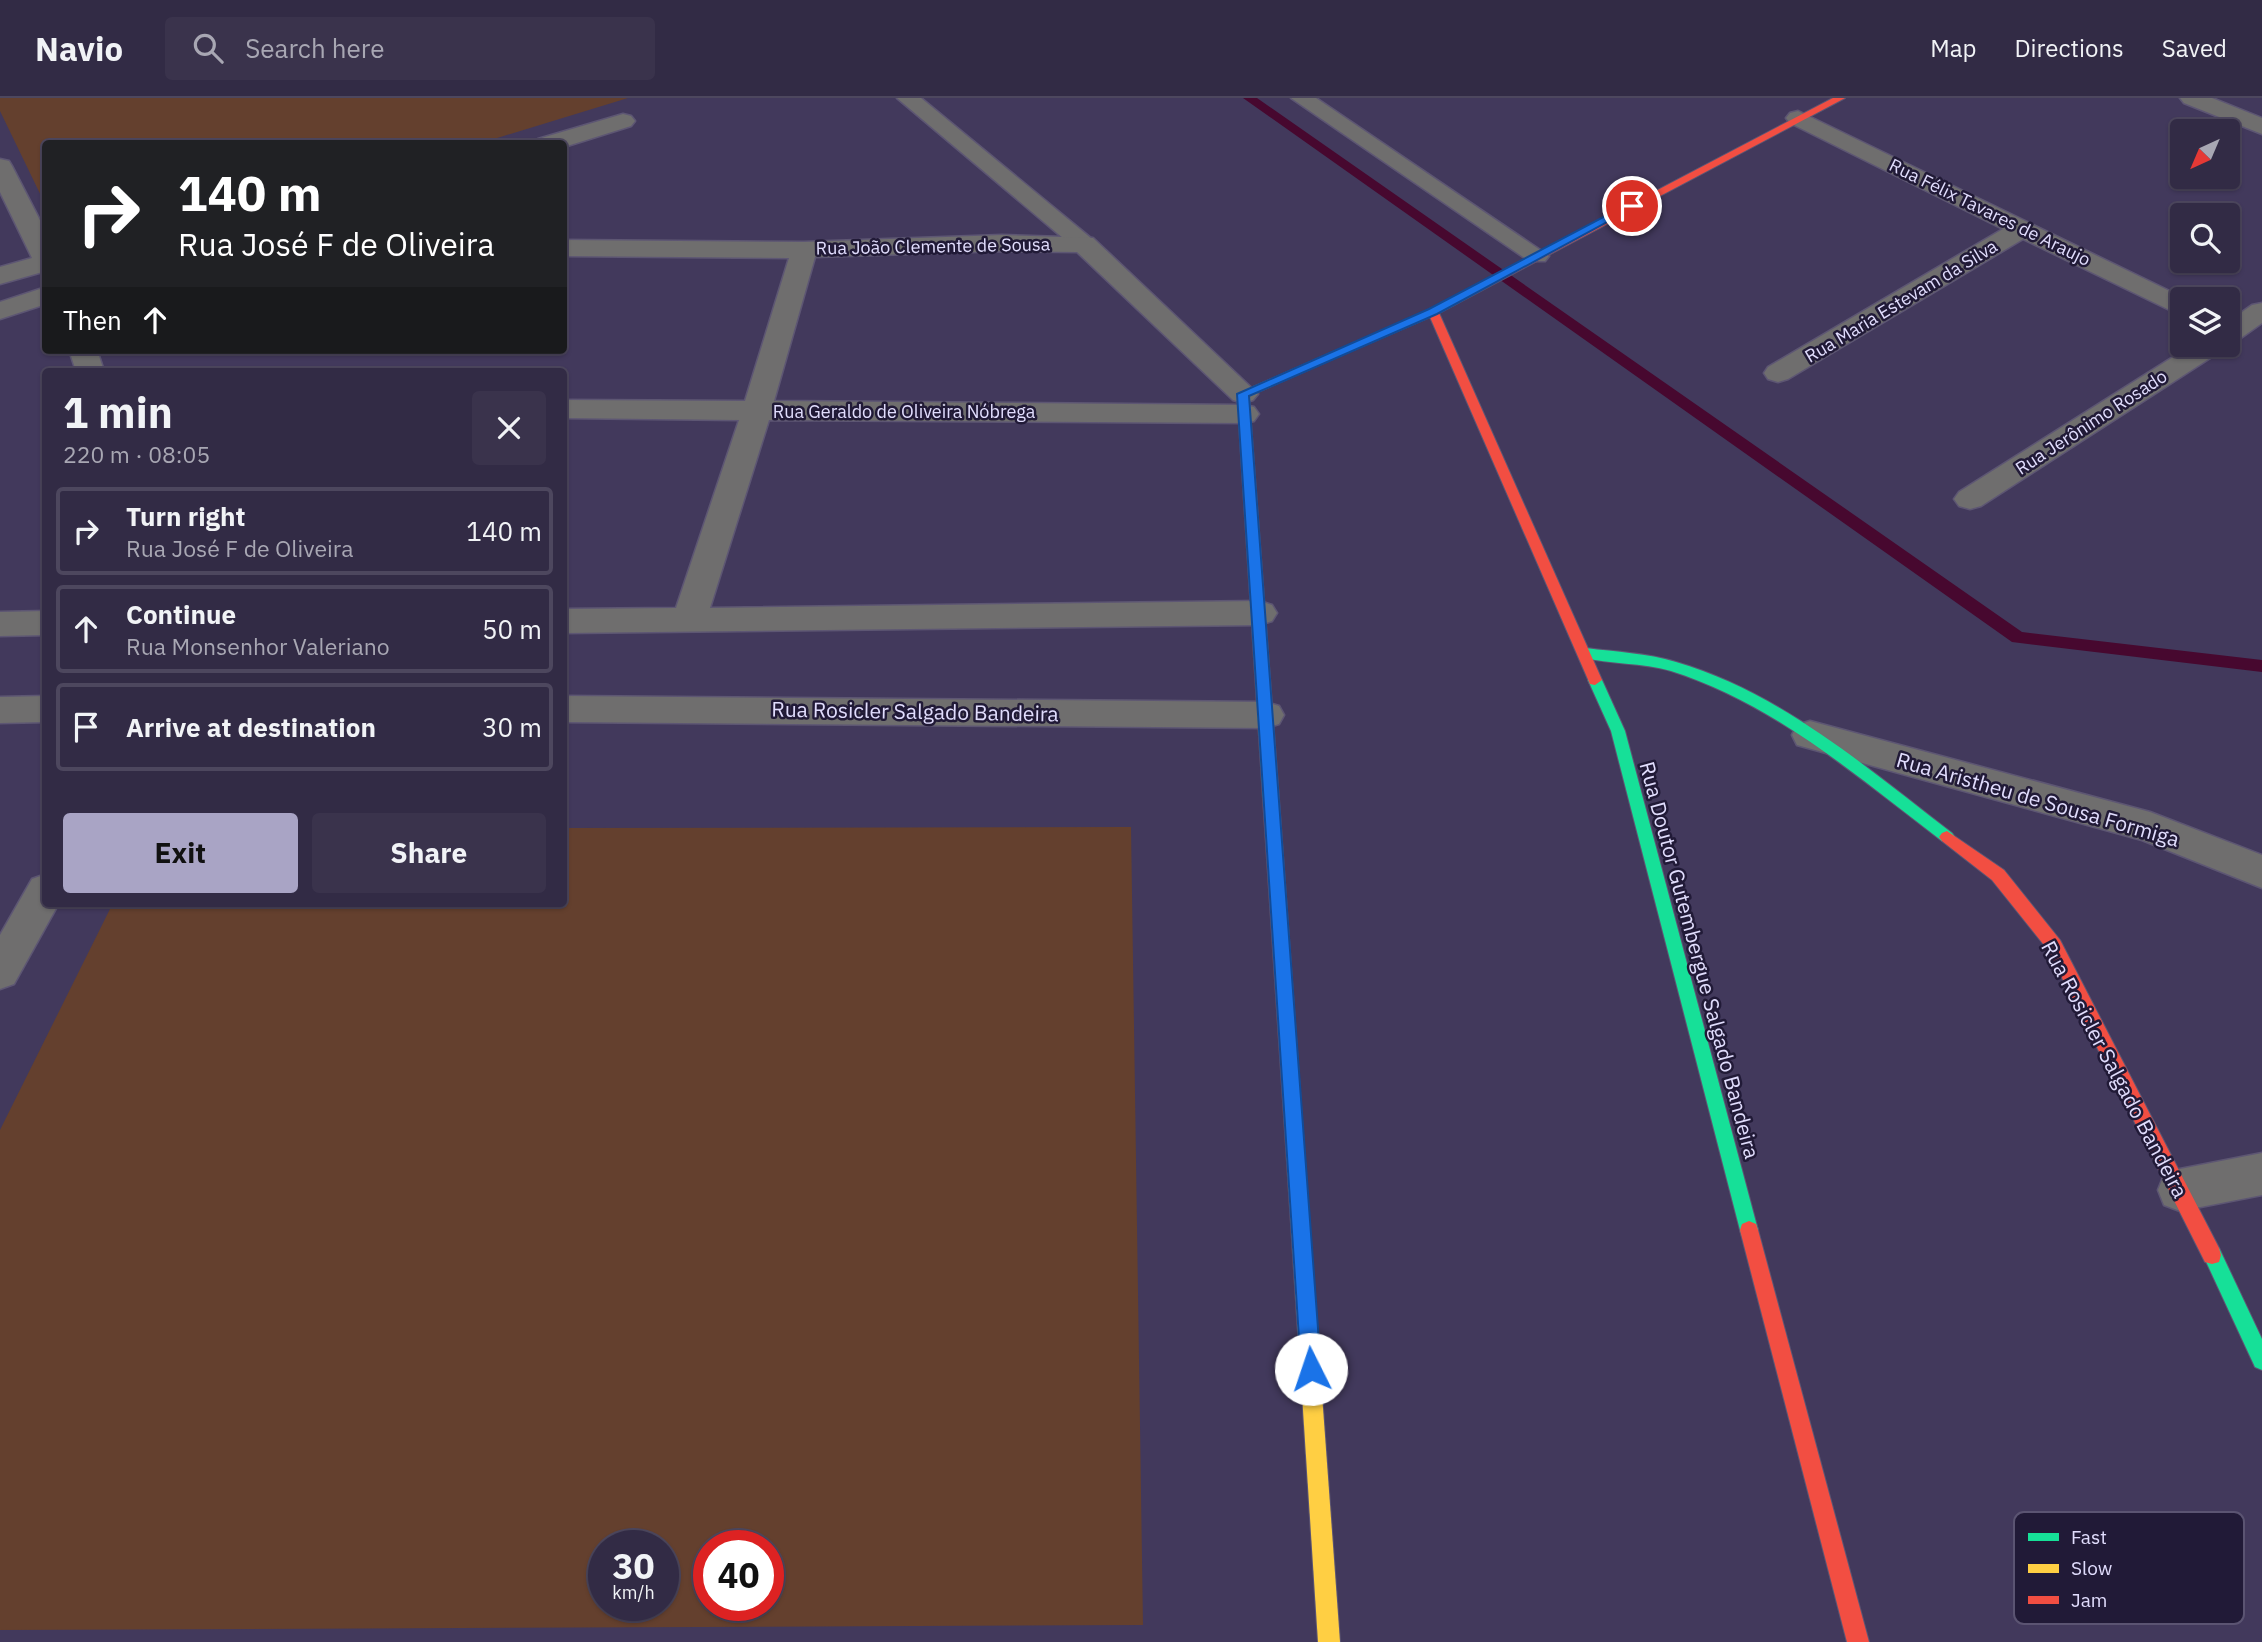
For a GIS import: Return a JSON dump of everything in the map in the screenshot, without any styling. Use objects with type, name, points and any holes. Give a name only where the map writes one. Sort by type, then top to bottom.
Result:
[{"type":"street","points":[[1243,404],[1433,312],[1840,98]]},
{"type":"street","points":[[2192,98],[2262,127]]},
{"type":"street","name":"Rua Félix Tavares de Araujo","points":[[1798,118],[2170,302]]},
{"type":"street","points":[[560,140],[623,121]]},
{"type":"street","points":[[0,166],[42,253]]},
{"type":"street","name":"Rua Maria Estevam da Silva","points":[[1778,373],[2023,228]]},
{"type":"street","name":"Rua João Clemente de Sousa","points":[[567,248],[804,250],[1002,243],[1084,244]]},
{"type":"street","points":[[1084,244],[1243,404],[1260,613],[1329,1642]]},
{"type":"street","points":[[689,621],[757,410],[804,250]]},
{"type":"street","points":[[0,276],[42,262]]},
{"type":"street","points":[[0,311],[42,297]]},
{"type":"street","name":"Rua Doutor Gutembergue Salgado Bandeira","points":[[1433,312],[1586,653],[1618,731],[1858,1642]]},
{"type":"street","name":"Rua Jerônimo Rosado","points":[[2240,325],[2262,312]]},
{"type":"street","points":[[2240,340],[2262,347]]},
{"type":"street","name":"Rua Jerônimo Rosado","points":[[1970,499],[2190,357]]},
{"type":"street","name":"Rua Geraldo de Oliveira Nóbrega","points":[[567,409],[757,410],[1243,404]]},
{"type":"street","points":[[567,621],[1260,613]]},
{"type":"street","points":[[0,624],[42,623]]},
{"type":"street","name":"Rua Rosicler Salgado Bandeira","points":[[1586,653],[1675,667],[1756,703],[1810,735],[1998,875],[2054,945],[2180,1190],[2262,1360]]},
{"type":"street","points":[[0,710],[42,709]]},
{"type":"street","name":"Rua Rosicler Salgado Bandeira","points":[[567,709],[1266,715]]},
{"type":"street","name":"Rua Aristheu de Sousa Formiga","points":[[1810,735],[2150,827],[2262,872]]},
{"type":"street","points":[[0,972],[42,897]]},
{"type":"street","points":[[2180,1190],[2262,1174]]},
{"type":"lane","points":[[908,98],[1084,244]]},
{"type":"lane","points":[[1302,98],[1530,260]]},
{"type":"shaded area","points":[[0,98],[628,98],[491,140],[42,140],[42,198],[0,111]]},
{"type":"shaded area","points":[[1131,827],[1143,1625],[0,1630],[0,1130],[111,907],[567,907],[567,828]]},
{"type":"waterway","points":[[1249,98],[2018,638],[2262,666]]},
{"type":"traffic: fast","points":[[1271,799],[1243,394],[1340,352]]},
{"type":"traffic: fast","points":[[1586,653],[1676,667],[1750,699],[1851,764],[1947,837]]},
{"type":"traffic: fast","points":[[1595,680],[1618,731],[1749,1230]]},
{"type":"traffic: fast","points":[[2212,1255],[2262,1360]]},
{"type":"traffic: slow","points":[[1295,1147],[1329,1642]]},
{"type":"traffic: jam","points":[[1340,352],[1433,312],[1840,98]]},
{"type":"traffic: jam","points":[[1433,312],[1595,680]]},
{"type":"traffic: jam","points":[[1271,799],[1295,1147]]},
{"type":"traffic: jam","points":[[1947,837],[1998,875],[2054,945],[2212,1255]]},
{"type":"traffic: jam","points":[[1749,1230],[1858,1642]]},
{"type":"route","points":[[1311,1369],[1243,394],[1433,312],[1632,206]]}]
